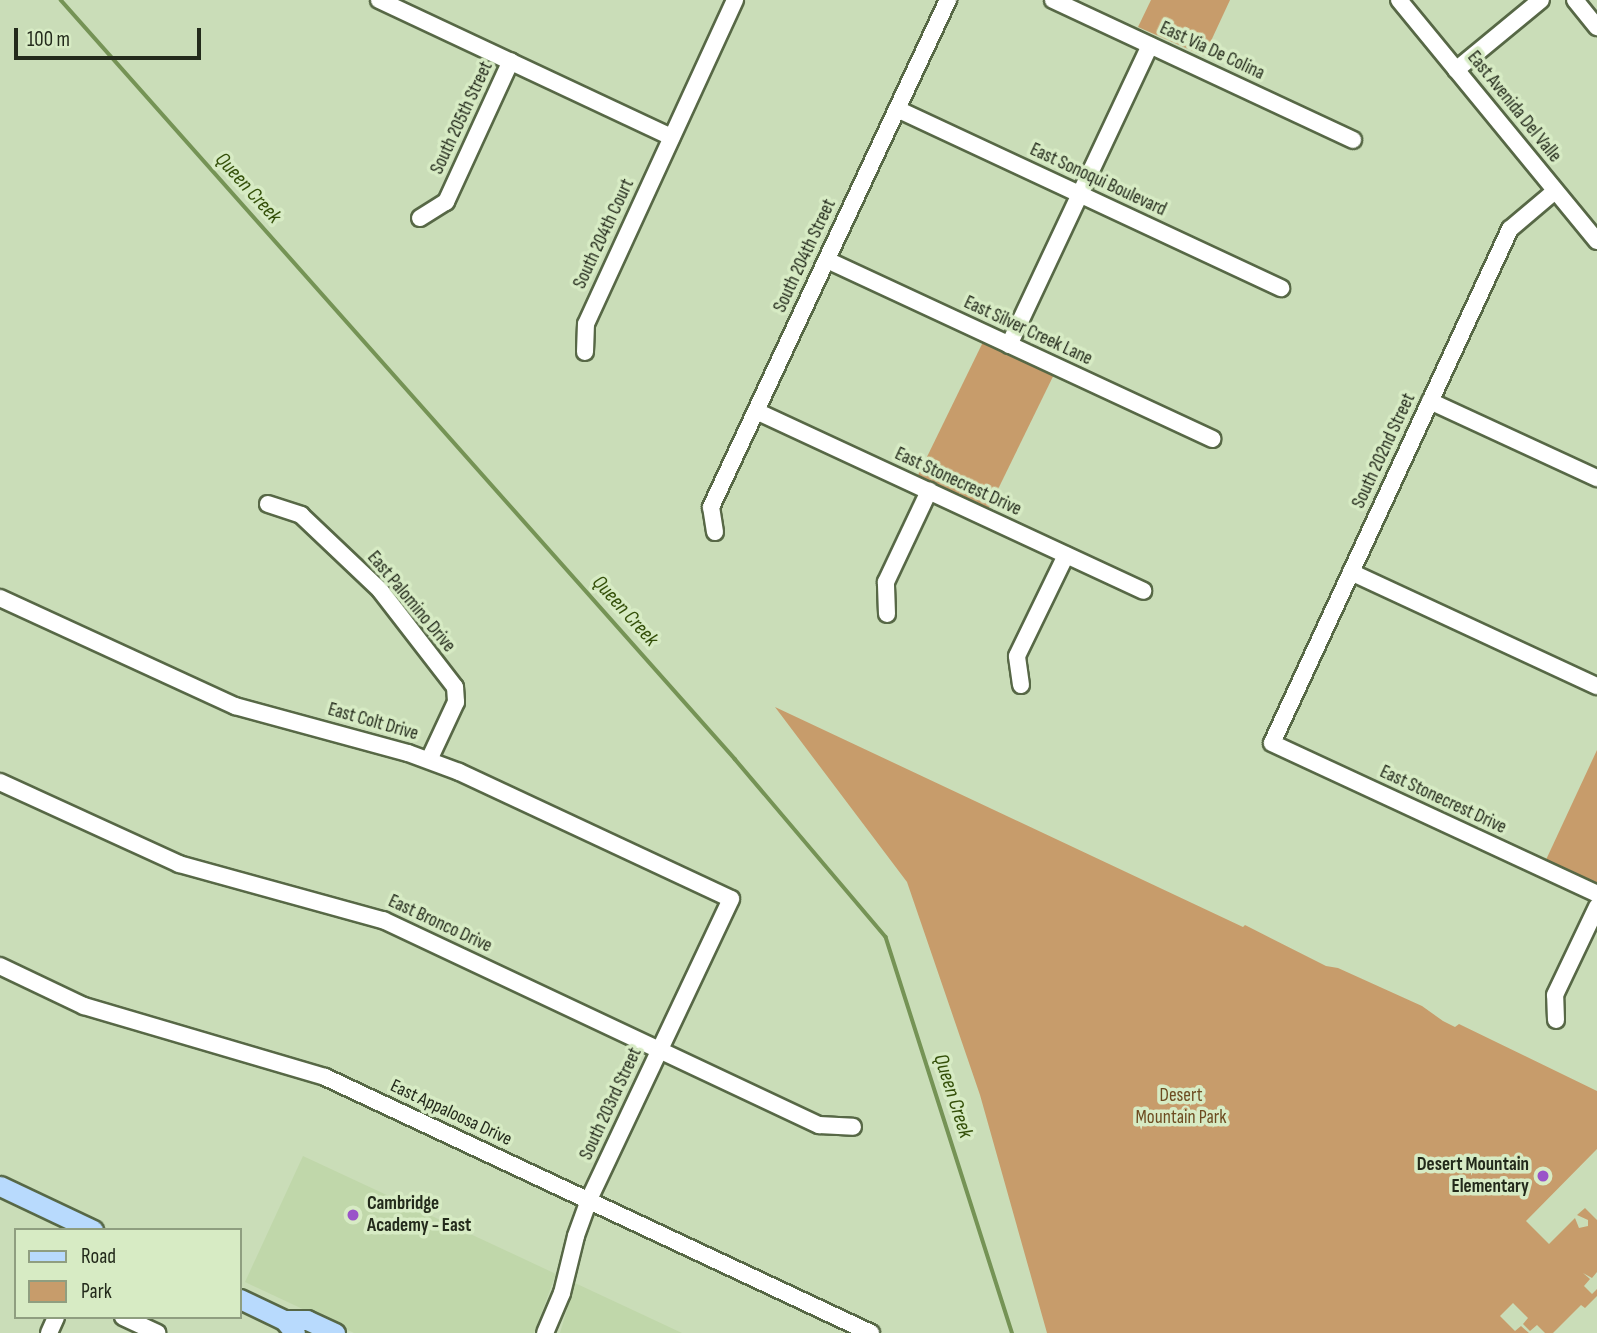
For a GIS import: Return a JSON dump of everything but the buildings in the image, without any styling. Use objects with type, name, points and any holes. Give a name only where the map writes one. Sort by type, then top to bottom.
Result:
[{"type":"main road","points":[[0,1186],[89,1228]]},
{"type":"main road","points":[[242,1300],[289,1326],[307,1320],[335,1333]]},
{"type":"street","points":[[379,0],[672,136]]},
{"type":"street","name":"South 204th Court","points":[[585,352],[586,324],[735,0]]},
{"type":"street","name":"South 204th Street","points":[[715,532],[711,507],[948,0]]},
{"type":"street","name":"East Via De Colina","points":[[1053,0],[1353,140]]},
{"type":"street","name":"East Avenida Del Valle","points":[[1399,0],[1597,241]]},
{"type":"street","points":[[1456,70],[1541,0]]},
{"type":"street","points":[[1575,0],[1597,27]]},
{"type":"street","points":[[1009,345],[1150,45]]},
{"type":"street","name":"South 205th Street","points":[[420,218],[446,202],[511,61]]},
{"type":"street","name":"East Sonoqui Boulevard","points":[[897,109],[1281,288]]},
{"type":"street","name":"South 202nd Street","points":[[1272,743],[1510,229],[1555,191]]},
{"type":"street","name":"East Silver Creek Lane","points":[[827,260],[1212,439]]},
{"type":"street","points":[[1430,401],[1597,478]]},
{"type":"street","name":"East Stonecrest Drive","points":[[756,411],[1143,591]]},
{"type":"street","points":[[887,614],[886,582],[929,491]]},
{"type":"street","name":"East Palomino Drive","points":[[268,504],[302,515],[380,590],[454,687],[456,702],[429,760]]},
{"type":"street","points":[[1021,685],[1017,656],[1066,555]]},
{"type":"street","points":[[1351,572],[1597,686]]},
{"type":"street","name":"East Colt Drive","points":[[0,598],[235,706],[429,760],[730,898]]},
{"type":"street","name":"East Stonecrest Drive","points":[[1272,743],[1597,894]]},
{"type":"street","name":"East Bronco Drive","points":[[0,782],[179,864],[383,920],[819,1125],[853,1127]]},
{"type":"street","name":"South 203rd Street","points":[[545,1333],[562,1293],[576,1236],[589,1200],[730,898]]},
{"type":"street","points":[[1556,1020],[1555,995],[1597,906]]},
{"type":"street","name":"East Appaloosa Drive","points":[[0,966],[84,1006],[325,1077],[871,1333]]},
{"type":"street","points":[[127,1319],[156,1333]]},
{"type":"shaded area","name":"Cambridge Academy - East","points":[[303,1156],[556,1274],[534,1333],[354,1333],[245,1282]]},
{"type":"shaded area","points":[[575,1283],[682,1333],[560,1333]]},
{"type":"green space","points":[[1151,0],[1230,0],[1204,56],[1138,27]]},
{"type":"green space","points":[[983,342],[1053,376],[987,512],[917,478]]},
{"type":"green space","name":"Desert Mountain Park","points":[[775,707],[1243,927],[1245,925],[1326,966],[1338,968],[1422,1006],[1455,1027],[1459,1024],[1597,1091],[1597,1149],[1526,1221],[1549,1244],[1575,1218],[1579,1228],[1588,1226],[1588,1220],[1577,1215],[1585,1208],[1597,1220],[1597,1272],[1592,1278],[1583,1273],[1590,1279],[1584,1286],[1592,1294],[1597,1289],[1597,1296],[1585,1308],[1581,1305],[1553,1333],[1545,1333],[1537,1325],[1530,1331],[1523,1324],[1528,1318],[1513,1303],[1500,1316],[1515,1331],[1521,1326],[1529,1333],[1047,1333],[980,1095],[907,882]]},
{"type":"green space","points":[[1597,750],[1597,886],[1545,862]]},
{"type":"waterway","name":"Queen Creek","points":[[61,0],[735,759],[886,937],[1012,1333]]},
{"type":"place","name":"Desert Mountain Elementary","points":[[1543,1176]]},
{"type":"place","name":"Cambridge Academy - East","points":[[353,1215]]}]
